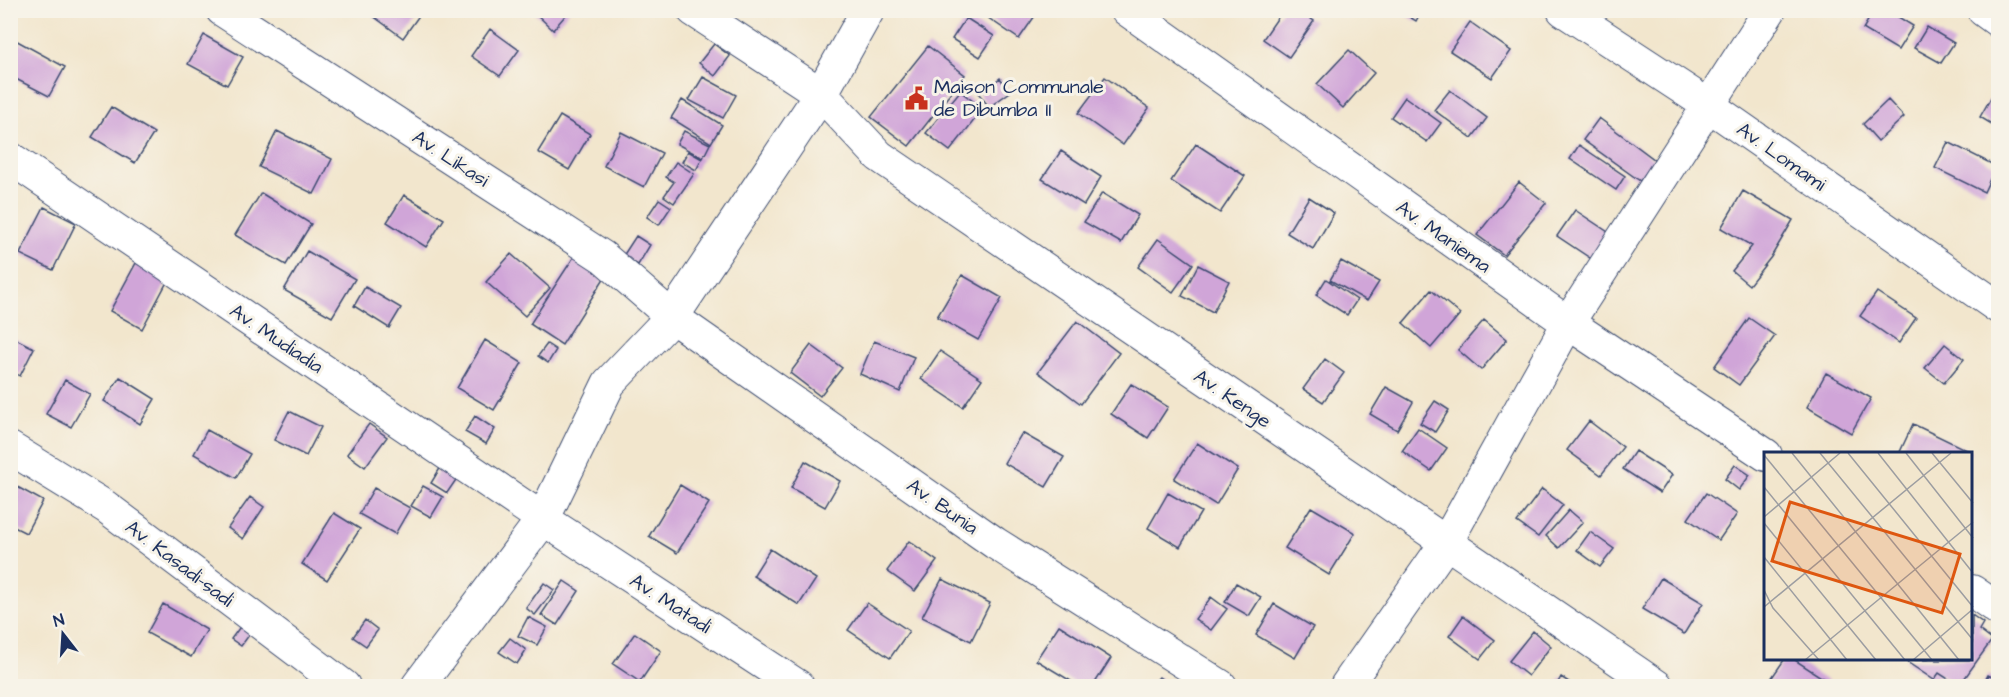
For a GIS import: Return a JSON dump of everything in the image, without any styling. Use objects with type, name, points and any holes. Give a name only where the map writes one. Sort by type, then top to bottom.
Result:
[{"type":"highway","points":[[418,687],[543,519],[609,383],[672,317],[821,94],[868,10]]},
{"type":"street","name":"Av. Likasi","points":[[222,10],[603,257],[672,317]]},
{"type":"street","name":"Av. Kenge","points":[[693,10],[821,94],[879,156],[1657,687]]},
{"type":"street","name":"Av. Maniema","points":[[1126,10],[1568,323],[1764,454]]},
{"type":"street","name":"Av. Lomami","points":[[1563,10],[1708,105],[1998,307]]},
{"type":"street","points":[[1346,687],[1446,543],[1568,323],[1770,10]]},
{"type":"street","points":[[1983,10],[1998,21]]},
{"type":"street","name":"Av. Mudiadia","points":[[10,158],[543,519]]},
{"type":"street","name":"Av. Bunia","points":[[672,317],[996,543],[1221,687]]},
{"type":"street","name":"Av. Kasadi-sadi","points":[[10,448],[106,507],[344,687]]},
{"type":"street","name":"Av. Matadi","points":[[543,519],[798,687]]},
{"type":"street","points":[[1973,592],[1998,609]]},
{"type":"building","points":[[365,10],[423,10],[403,38]]},
{"type":"building","points":[[532,10],[570,10],[553,30]]},
{"type":"building","points":[[987,10],[1039,10],[1019,39],[984,15]]},
{"type":"building","points":[[1283,10],[1298,10],[1314,21],[1289,57],[1263,39]]},
{"type":"building","points":[[1398,10],[1422,10],[1416,21]]},
{"type":"building","points":[[1874,10],[1887,10],[1913,26],[1898,50],[1863,29]]},
{"type":"building","points":[[966,18],[994,36],[980,57],[952,39]]},
{"type":"building","points":[[1470,22],[1511,51],[1492,78],[1450,51]]},
{"type":"building","points":[[1927,27],[1954,43],[1941,63],[1914,48]]},
{"type":"building","points":[[490,29],[519,50],[500,76],[471,56]]},
{"type":"building","points":[[204,35],[243,57],[227,85],[188,64]]},
{"type":"building","points":[[10,37],[65,67],[49,96],[10,76]]},
{"type":"building","points":[[714,44],[730,56],[715,76],[699,63]]},
{"type":"building","points":[[928,46],[965,75],[909,146],[871,117]]},
{"type":"building","points":[[1349,50],[1374,73],[1343,108],[1317,84]]},
{"type":"building","points":[[703,77],[736,95],[723,118],[689,100]]},
{"type":"building","points":[[1105,77],[1149,108],[1123,145],[1078,113]]},
{"type":"building","points":[[1000,78],[1010,92],[989,107],[979,94]]},
{"type":"building","points":[[1998,85],[1998,128],[1980,117]]},
{"type":"building","points":[[1450,90],[1487,118],[1472,138],[1434,110]]},
{"type":"building","points":[[960,91],[983,109],[950,151],[926,133]]},
{"type":"building","points":[[1405,97],[1441,123],[1427,142],[1391,117]]},
{"type":"building","points":[[682,100],[722,125],[711,143],[671,118]]},
{"type":"building","points":[[1888,100],[1904,117],[1878,141],[1863,124]]},
{"type":"building","points":[[111,107],[154,133],[135,163],[92,137]]},
{"type":"building","points":[[560,116],[590,134],[569,170],[538,152]]},
{"type":"building","points":[[1599,118],[1655,160],[1640,181],[1583,140]]},
{"type":"building","points":[[277,131],[332,159],[314,194],[259,167]]},
{"type":"building","points":[[684,131],[710,144],[703,158],[677,144]]},
{"type":"building","points":[[621,132],[662,153],[644,187],[604,166]]},
{"type":"building","points":[[1948,142],[1996,166],[1984,192],[1935,168]]},
{"type":"building","points":[[1196,144],[1245,176],[1220,213],[1171,181]]},
{"type":"building","points":[[1579,145],[1625,176],[1616,190],[1570,159]]},
{"type":"building","points":[[688,151],[702,159],[696,170],[682,162]]},
{"type":"building","points":[[1061,151],[1101,177],[1084,205],[1042,179]]},
{"type":"building","points":[[676,162],[694,174],[674,203],[664,196],[674,182],[666,177]]},
{"type":"building","points":[[1519,182],[1546,203],[1504,255],[1477,235]]},
{"type":"building","points":[[1743,191],[1793,220],[1771,257],[1749,285],[1732,271],[1752,246],[1721,228]]},
{"type":"building","points":[[261,193],[311,224],[286,265],[235,235]]},
{"type":"building","points":[[1102,193],[1138,215],[1121,243],[1084,222]]},
{"type":"building","points":[[404,195],[444,219],[426,247],[387,222]]},
{"type":"building","points":[[1309,197],[1334,213],[1313,249],[1287,233]]},
{"type":"building","points":[[659,199],[671,207],[659,225],[647,217]]},
{"type":"building","points":[[44,207],[76,223],[53,270],[20,254]]},
{"type":"building","points":[[1575,210],[1611,234],[1593,260],[1557,236]]},
{"type":"building","points":[[636,236],[650,245],[638,265],[623,256]]},
{"type":"building","points":[[1158,239],[1193,264],[1173,292],[1138,267]]},
{"type":"building","points":[[307,251],[355,279],[332,317],[284,290]]},
{"type":"building","points":[[577,252],[608,272],[562,345],[530,324]]},
{"type":"building","points":[[511,254],[550,288],[525,316],[486,282]]},
{"type":"building","points":[[1341,261],[1379,282],[1367,301],[1330,280]]},
{"type":"building","points":[[136,263],[168,280],[142,329],[110,311]]},
{"type":"building","points":[[1198,265],[1229,281],[1213,312],[1182,296]]},
{"type":"building","points":[[962,275],[1002,298],[978,340],[937,317]]},
{"type":"building","points":[[1326,279],[1357,300],[1347,315],[1316,295]]},
{"type":"building","points":[[365,287],[401,308],[389,328],[354,306]]},
{"type":"building","points":[[1431,290],[1460,314],[1431,348],[1403,323]]},
{"type":"building","points":[[1877,292],[1916,318],[1899,343],[1860,316]]},
{"type":"building","points":[[1749,318],[1775,336],[1739,385],[1714,367]]},
{"type":"building","points":[[1484,320],[1507,339],[1481,370],[1458,350]]},
{"type":"building","points":[[1077,321],[1119,353],[1081,404],[1038,372]]},
{"type":"building","points":[[10,336],[34,348],[20,376],[10,371]]},
{"type":"building","points":[[485,340],[522,363],[494,410],[457,388]]},
{"type":"building","points":[[874,341],[914,357],[900,392],[860,374]]},
{"type":"building","points":[[547,344],[556,350],[548,363],[538,356]]},
{"type":"building","points":[[1945,344],[1964,359],[1944,383],[1925,368]]},
{"type":"building","points":[[811,345],[842,368],[820,396],[790,373]]},
{"type":"building","points":[[940,351],[982,379],[963,407],[921,379]]},
{"type":"building","points":[[1325,359],[1344,373],[1323,402],[1303,389]]},
{"type":"building","points":[[1826,373],[1871,398],[1851,433],[1807,407]]},
{"type":"building","points":[[120,377],[155,399],[140,424],[104,401]]},
{"type":"building","points":[[65,380],[90,394],[71,427],[46,414]]},
{"type":"building","points":[[1131,384],[1168,407],[1148,438],[1111,414]]},
{"type":"building","points":[[1386,387],[1413,402],[1397,430],[1370,414]]},
{"type":"building","points":[[1435,401],[1449,410],[1435,432],[1420,423]]},
{"type":"building","points":[[289,411],[321,427],[306,456],[274,440]]},
{"type":"building","points":[[475,416],[495,429],[486,444],[465,432]]},
{"type":"building","points":[[1589,421],[1623,447],[1601,475],[1567,450]]},
{"type":"building","points":[[369,424],[387,437],[365,467],[347,454]]},
{"type":"building","points":[[1913,424],[1971,452],[1900,452]]},
{"type":"building","points":[[1418,428],[1447,448],[1431,471],[1402,451]]},
{"type":"building","points":[[207,430],[250,454],[236,478],[194,454]]},
{"type":"building","points":[[1022,433],[1064,457],[1046,487],[1004,463]]},
{"type":"building","points":[[1197,443],[1238,469],[1216,505],[1174,479]]},
{"type":"building","points":[[1635,451],[1672,475],[1660,493],[1623,469]]},
{"type":"building","points":[[447,457],[464,468],[447,493],[431,483]]},
{"type":"building","points":[[805,461],[840,481],[825,507],[791,488]]},
{"type":"building","points":[[1735,465],[1750,475],[1739,490],[1725,479]]},
{"type":"building","points":[[10,483],[43,501],[26,533],[10,525]]},
{"type":"building","points":[[680,485],[709,503],[677,553],[649,536]]},
{"type":"building","points":[[423,486],[443,497],[431,517],[411,506]]},
{"type":"building","points":[[374,488],[410,508],[395,534],[359,514]]},
{"type":"building","points":[[1542,489],[1563,505],[1538,537],[1517,522]]},
{"type":"building","points":[[1168,493],[1201,512],[1180,547],[1148,528]]},
{"type":"building","points":[[1706,493],[1737,514],[1719,540],[1688,519]]},
{"type":"building","points":[[250,497],[264,507],[243,539],[228,528]]},
{"type":"building","points":[[1311,507],[1355,533],[1329,575],[1285,548]]},
{"type":"building","points":[[1569,510],[1583,522],[1559,548],[1546,536]]},
{"type":"building","points":[[334,513],[360,529],[327,580],[302,564]]},
{"type":"building","points":[[1590,532],[1614,549],[1600,567],[1577,550]]},
{"type":"building","points":[[909,541],[937,561],[915,591],[887,571]]},
{"type":"building","points":[[770,549],[816,579],[799,605],[753,576]]},
{"type":"building","points":[[1661,578],[1703,603],[1684,634],[1642,609]]},
{"type":"building","points":[[942,579],[990,603],[971,641],[922,617]]},
{"type":"building","points":[[564,581],[579,591],[557,625],[541,615]]},
{"type":"building","points":[[544,583],[554,590],[535,615],[526,608]]},
{"type":"building","points":[[1236,583],[1261,597],[1249,616],[1225,602]]},
{"type":"building","points":[[1211,597],[1227,609],[1211,630],[1195,619]]},
{"type":"building","points":[[867,603],[909,631],[890,658],[848,630]]},
{"type":"building","points":[[163,604],[207,630],[191,657],[147,633]]},
{"type":"building","points":[[1274,604],[1313,627],[1295,658],[1256,635]]},
{"type":"building","points":[[248,616],[258,623],[241,646],[231,639]]},
{"type":"building","points":[[1463,616],[1495,640],[1480,659],[1449,636]]},
{"type":"building","points":[[1973,616],[1983,623],[1979,630],[1992,640],[1959,686],[1939,673],[1934,680],[1906,661],[1973,661]]},
{"type":"building","points":[[528,617],[547,627],[537,645],[518,636]]},
{"type":"building","points":[[365,620],[378,630],[366,646],[353,637]]},
{"type":"building","points":[[1059,625],[1111,658],[1093,686],[1079,686],[1036,660]]},
{"type":"building","points":[[1533,631],[1551,646],[1528,676],[1509,661]]},
{"type":"building","points":[[635,633],[661,651],[640,682],[613,664]]},
{"type":"building","points":[[510,638],[526,650],[517,664],[499,652]]},
{"type":"building","points":[[1783,661],[1797,661],[1835,686],[1766,686]]},
{"type":"building","points":[[1988,675],[1998,680],[1998,686],[1982,686]]},
{"type":"building","points":[[1159,677],[1172,686],[1151,686]]},
{"type":"building","points":[[1561,677],[1575,686],[1556,686]]},
{"type":"place","name":"Maison Communale de Dibumba II","points":[[916,98]]}]
